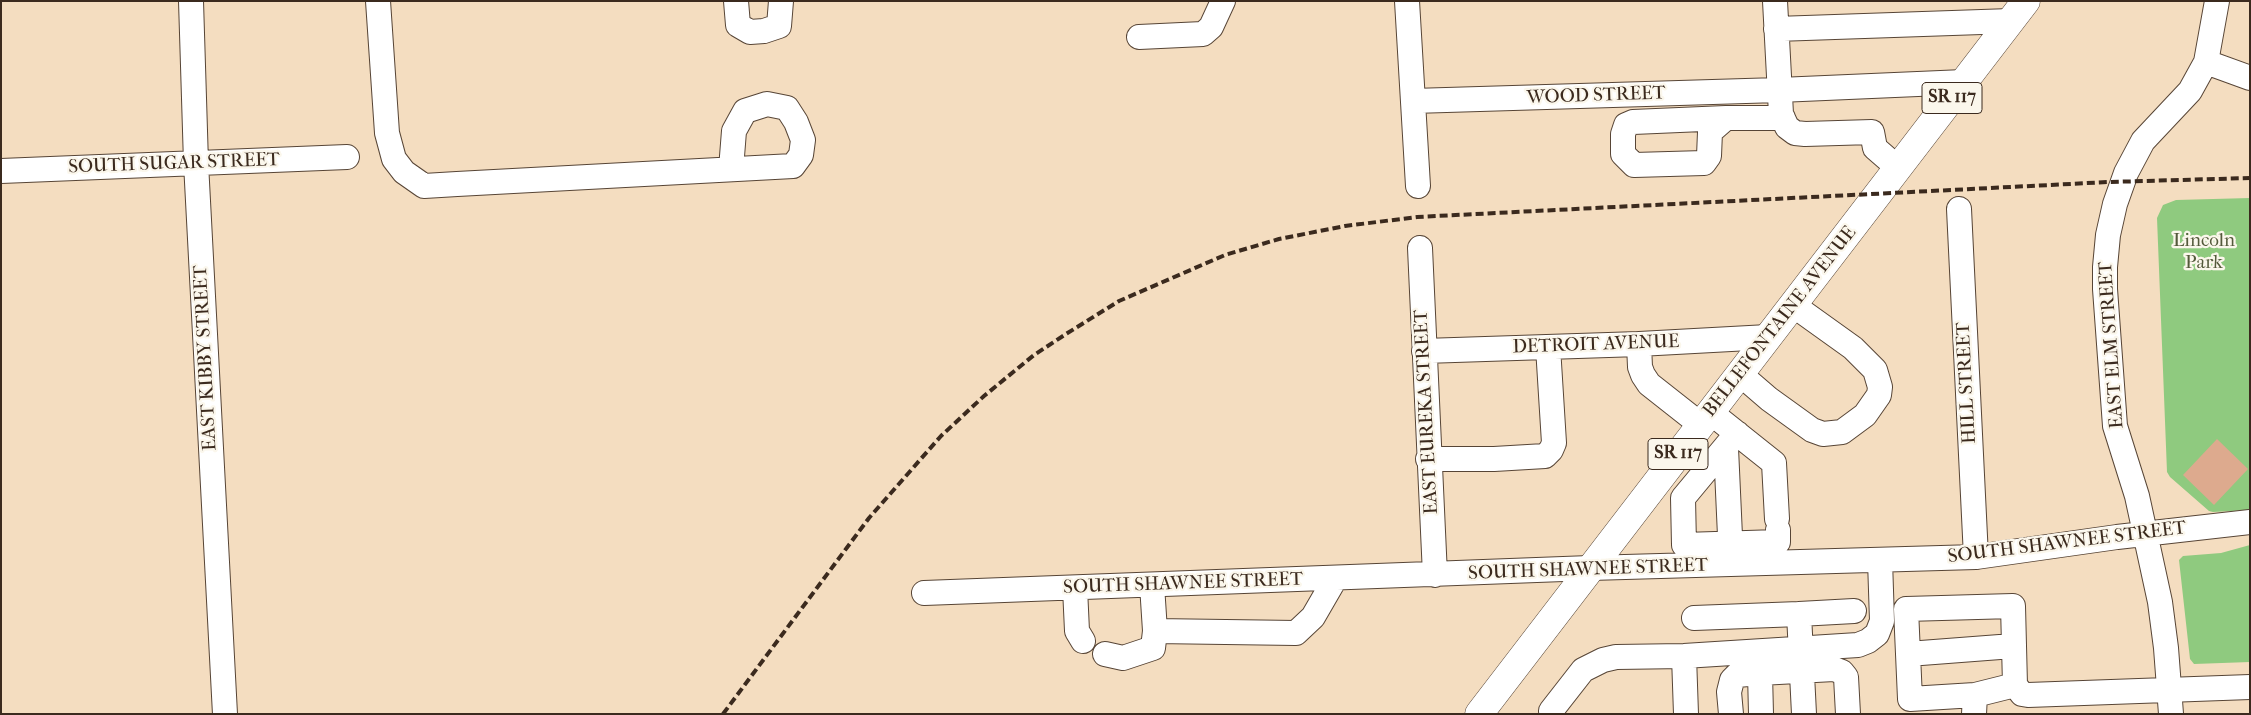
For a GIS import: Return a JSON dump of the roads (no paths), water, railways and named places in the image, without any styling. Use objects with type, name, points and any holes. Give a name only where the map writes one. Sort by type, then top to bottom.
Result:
[{"type":"main road","name":"BELLEFONTAINE AVENUE","points":[[1478,714],[1964,82],[2016,8]]},
{"type":"street","name":"EAST KIBBY STREET","points":[[191,1],[196,163],[225,714]]},
{"type":"street","points":[[378,1],[387,133],[394,159],[404,172],[424,186],[731,169]]},
{"type":"street","points":[[736,1],[738,25],[750,32],[764,31],[779,26],[781,1]]},
{"type":"street","points":[[1139,37],[1203,34],[1211,27],[1223,1]]},
{"type":"street","points":[[1407,1],[1418,186]]},
{"type":"street","points":[[1775,1],[1779,90],[1783,118],[1787,127],[1794,133],[1872,132],[1875,148],[1898,168]]},
{"type":"street","name":"EAST ELM STREET","points":[[2171,714],[2160,602],[2146,533],[2114,416],[2105,290],[2108,236],[2115,204],[2126,173],[2143,142],[2190,91],[2206,62],[2216,18],[2217,1]]},
{"type":"street","points":[[1776,28],[2016,8]]},
{"type":"street","points":[[2206,62],[2250,78]]},
{"type":"street","name":"WOOD STREET","points":[[1413,101],[1779,90],[1964,82]]},
{"type":"street","points":[[1726,118],[1783,118]]},
{"type":"street","name":"SOUTH SUGAR STREET","points":[[1,171],[347,157]]},
{"type":"street","name":"HILL STREET","points":[[1959,209],[1976,557]]},
{"type":"street","name":"EAST EUREKA STREET","points":[[1420,248],[1428,459],[1435,575]]},
{"type":"street","points":[[1740,374],[1769,399],[1812,430],[1823,434],[1842,432],[1864,415],[1879,395],[1880,387],[1875,370],[1868,360],[1853,348],[1792,306]]},
{"type":"street","name":"DETROIT AVENUE","points":[[1424,351],[1639,344],[1768,337]]},
{"type":"street","points":[[1639,344],[1640,367],[1649,384],[1706,418],[1731,440],[1774,463],[1778,542],[1738,550],[1684,545],[1683,498],[1731,440]]},
{"type":"street","points":[[1428,459],[1494,459],[1545,456],[1551,450],[1554,443],[1548,347]]},
{"type":"street","points":[[1731,440],[1738,550]]},
{"type":"street","name":"SOUTH SHAWNEE STREET","points":[[924,592],[1335,579],[1590,568],[1738,550],[1880,560],[1976,557],[2146,533],[2250,522]]},
{"type":"street","points":[[1731,714],[1729,692],[1732,680],[1737,675],[1760,673],[1801,659],[1858,645],[1876,634],[1882,621],[1880,560]]},
{"type":"street","points":[[1155,631],[1296,633],[1313,616],[1335,579]]},
{"type":"street","points":[[1105,654],[1123,658],[1153,648],[1155,631],[1152,585]]},
{"type":"street","points":[[1075,588],[1077,631],[1083,640]]},
{"type":"street","points":[[2015,685],[1975,705],[1910,699],[1906,609],[2013,606],[2015,685],[2018,691],[2028,695],[2250,687]]},
{"type":"street","points":[[1694,618],[1854,611]]},
{"type":"street","points":[[1799,614],[1804,714]]},
{"type":"street","points":[[1908,654],[2013,646]]},
{"type":"street","points":[[1673,714],[1677,656]]},
{"type":"street","points":[[1677,656],[1686,714]]},
{"type":"street","points":[[1551,711],[1576,677],[1593,664],[1616,657],[1677,656],[1801,659],[1834,669],[1842,672],[1846,677],[1848,714]]},
{"type":"street","points":[[1760,673],[1761,714]]},
{"type":"railway","points":[[723,714],[869,518],[941,436],[984,396],[1034,355],[1119,301],[1225,255],[1279,239],[1345,226],[1417,217],[2109,182],[2250,178]]},
{"type":"park label","name":"Lincoln Park","points":[[2204,252]]}]
